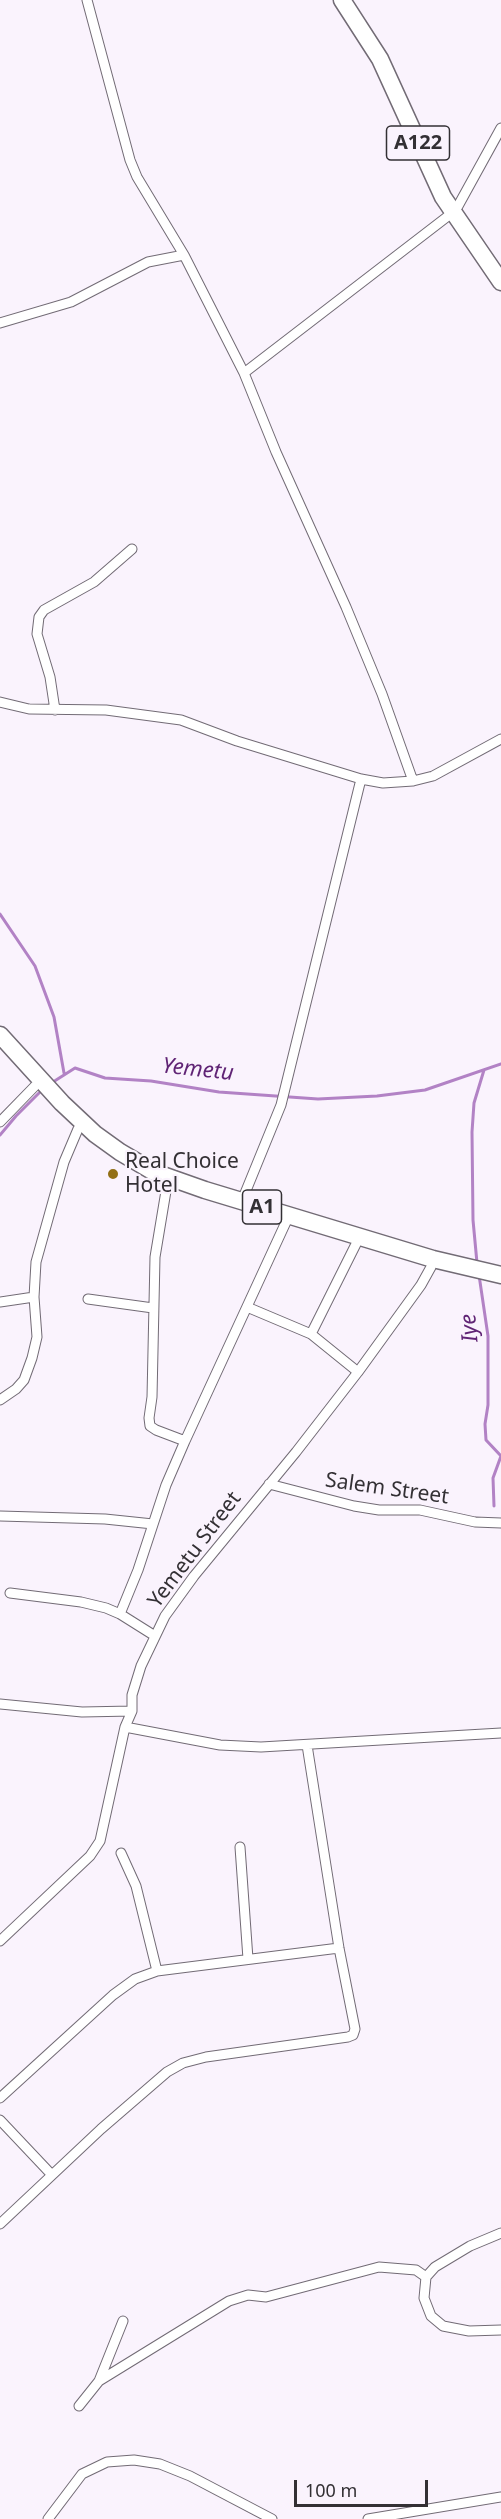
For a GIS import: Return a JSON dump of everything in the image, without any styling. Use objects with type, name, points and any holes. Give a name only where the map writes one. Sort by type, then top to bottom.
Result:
[{"type":"highway","name":"A122","points":[[342,0],[380,59],[433,177],[501,282]]},
{"type":"highway","name":"A122","points":[[352,0],[389,58],[455,209],[501,267]]},
{"type":"highway","name":"A1","points":[[0,1035],[42,1089],[95,1134],[138,1163],[169,1178],[286,1222],[356,1244],[432,1263],[501,1275]]},
{"type":"highway","name":"A1","points":[[0,1048],[42,1089],[78,1129],[104,1151],[137,1171],[167,1185],[241,1204],[501,1284]]},
{"type":"street","points":[[87,0],[130,160],[184,255],[244,373],[368,662],[413,781]]},
{"type":"street","points":[[244,373],[455,209],[501,128]]},
{"type":"street","points":[[0,323],[71,302],[148,262],[184,255]]},
{"type":"street","points":[[55,710],[50,677],[37,634],[39,617],[44,610],[94,582],[132,549]]},
{"type":"street","points":[[0,702],[28,709],[106,710],[181,720],[237,741],[361,779],[383,783],[413,781],[433,776],[501,739]]},
{"type":"street","points":[[241,1204],[281,1105],[361,779]]},
{"type":"street","points":[[0,1122],[42,1089]]},
{"type":"street","points":[[0,1400],[24,1380],[32,1358],[37,1337],[34,1297],[36,1262],[64,1162],[78,1129]]},
{"type":"street","points":[[167,1185],[155,1257],[150,1426],[185,1441]]},
{"type":"street","points":[[120,1614],[185,1441],[286,1222]]},
{"type":"street","points":[[311,1334],[356,1244]]},
{"type":"street","name":"Yemetu Street","points":[[0,1941],[90,1856],[100,1841],[125,1727],[132,1711],[132,1695],[165,1616],[194,1576],[358,1372],[421,1285],[432,1263]]},
{"type":"street","points":[[0,1302],[34,1297]]},
{"type":"street","points":[[88,1299],[153,1308]]},
{"type":"street","points":[[247,1307],[311,1334],[358,1372]]},
{"type":"street","name":"Salem Street","points":[[269,1484],[354,1506],[379,1510],[420,1510],[475,1521],[501,1523]]},
{"type":"street","points":[[0,1516],[105,1519],[153,1524]]},
{"type":"street","points":[[10,1593],[81,1602],[120,1614],[155,1636]]},
{"type":"street","points":[[0,1704],[82,1712],[132,1711]]},
{"type":"street","points":[[125,1727],[240,1747],[307,1746],[501,1733]]},
{"type":"street","points":[[0,2224],[51,2174],[167,2072],[183,2063],[206,2057],[353,2035],[355,2029],[339,1948],[307,1746]]},
{"type":"street","points":[[240,1847],[248,1959]]},
{"type":"street","points":[[121,1853],[136,1886],[157,1971]]},
{"type":"street","points":[[0,2098],[113,1995],[135,1980],[157,1971],[339,1948]]},
{"type":"street","points":[[0,2120],[51,2174]]},
{"type":"street","points":[[501,2233],[470,2246],[435,2267],[426,2277],[424,2298],[431,2316],[443,2326],[469,2331],[501,2330]]},
{"type":"street","points":[[99,2381],[229,2301],[248,2295],[266,2297],[380,2267],[416,2270],[426,2277]]},
{"type":"street","points":[[80,2406],[99,2381],[123,2321]]},
{"type":"street","points":[[48,2519],[82,2475],[107,2463],[134,2460],[160,2464],[190,2476],[272,2519]]},
{"type":"street","points":[[368,2519],[501,2496]]},
{"type":"waterway","name":"Yemetu","points":[[0,914],[35,966],[54,1017],[64,1073]]},
{"type":"waterway","name":"Yemetu","points":[[53,1082],[75,1068],[105,1078],[151,1081],[219,1092],[318,1099],[377,1096],[425,1090],[501,1064]]},
{"type":"waterway","name":"Iye","points":[[477,1263],[473,1220],[472,1132],[474,1103],[484,1070]]},
{"type":"waterway","points":[[0,1135],[42,1090]]},
{"type":"waterway","name":"Iye","points":[[479,1275],[488,1336],[486,1440],[501,1456],[493,1478],[494,1506]]},
{"type":"place","name":"Real Choice Hotel","points":[[113,1174]]}]
